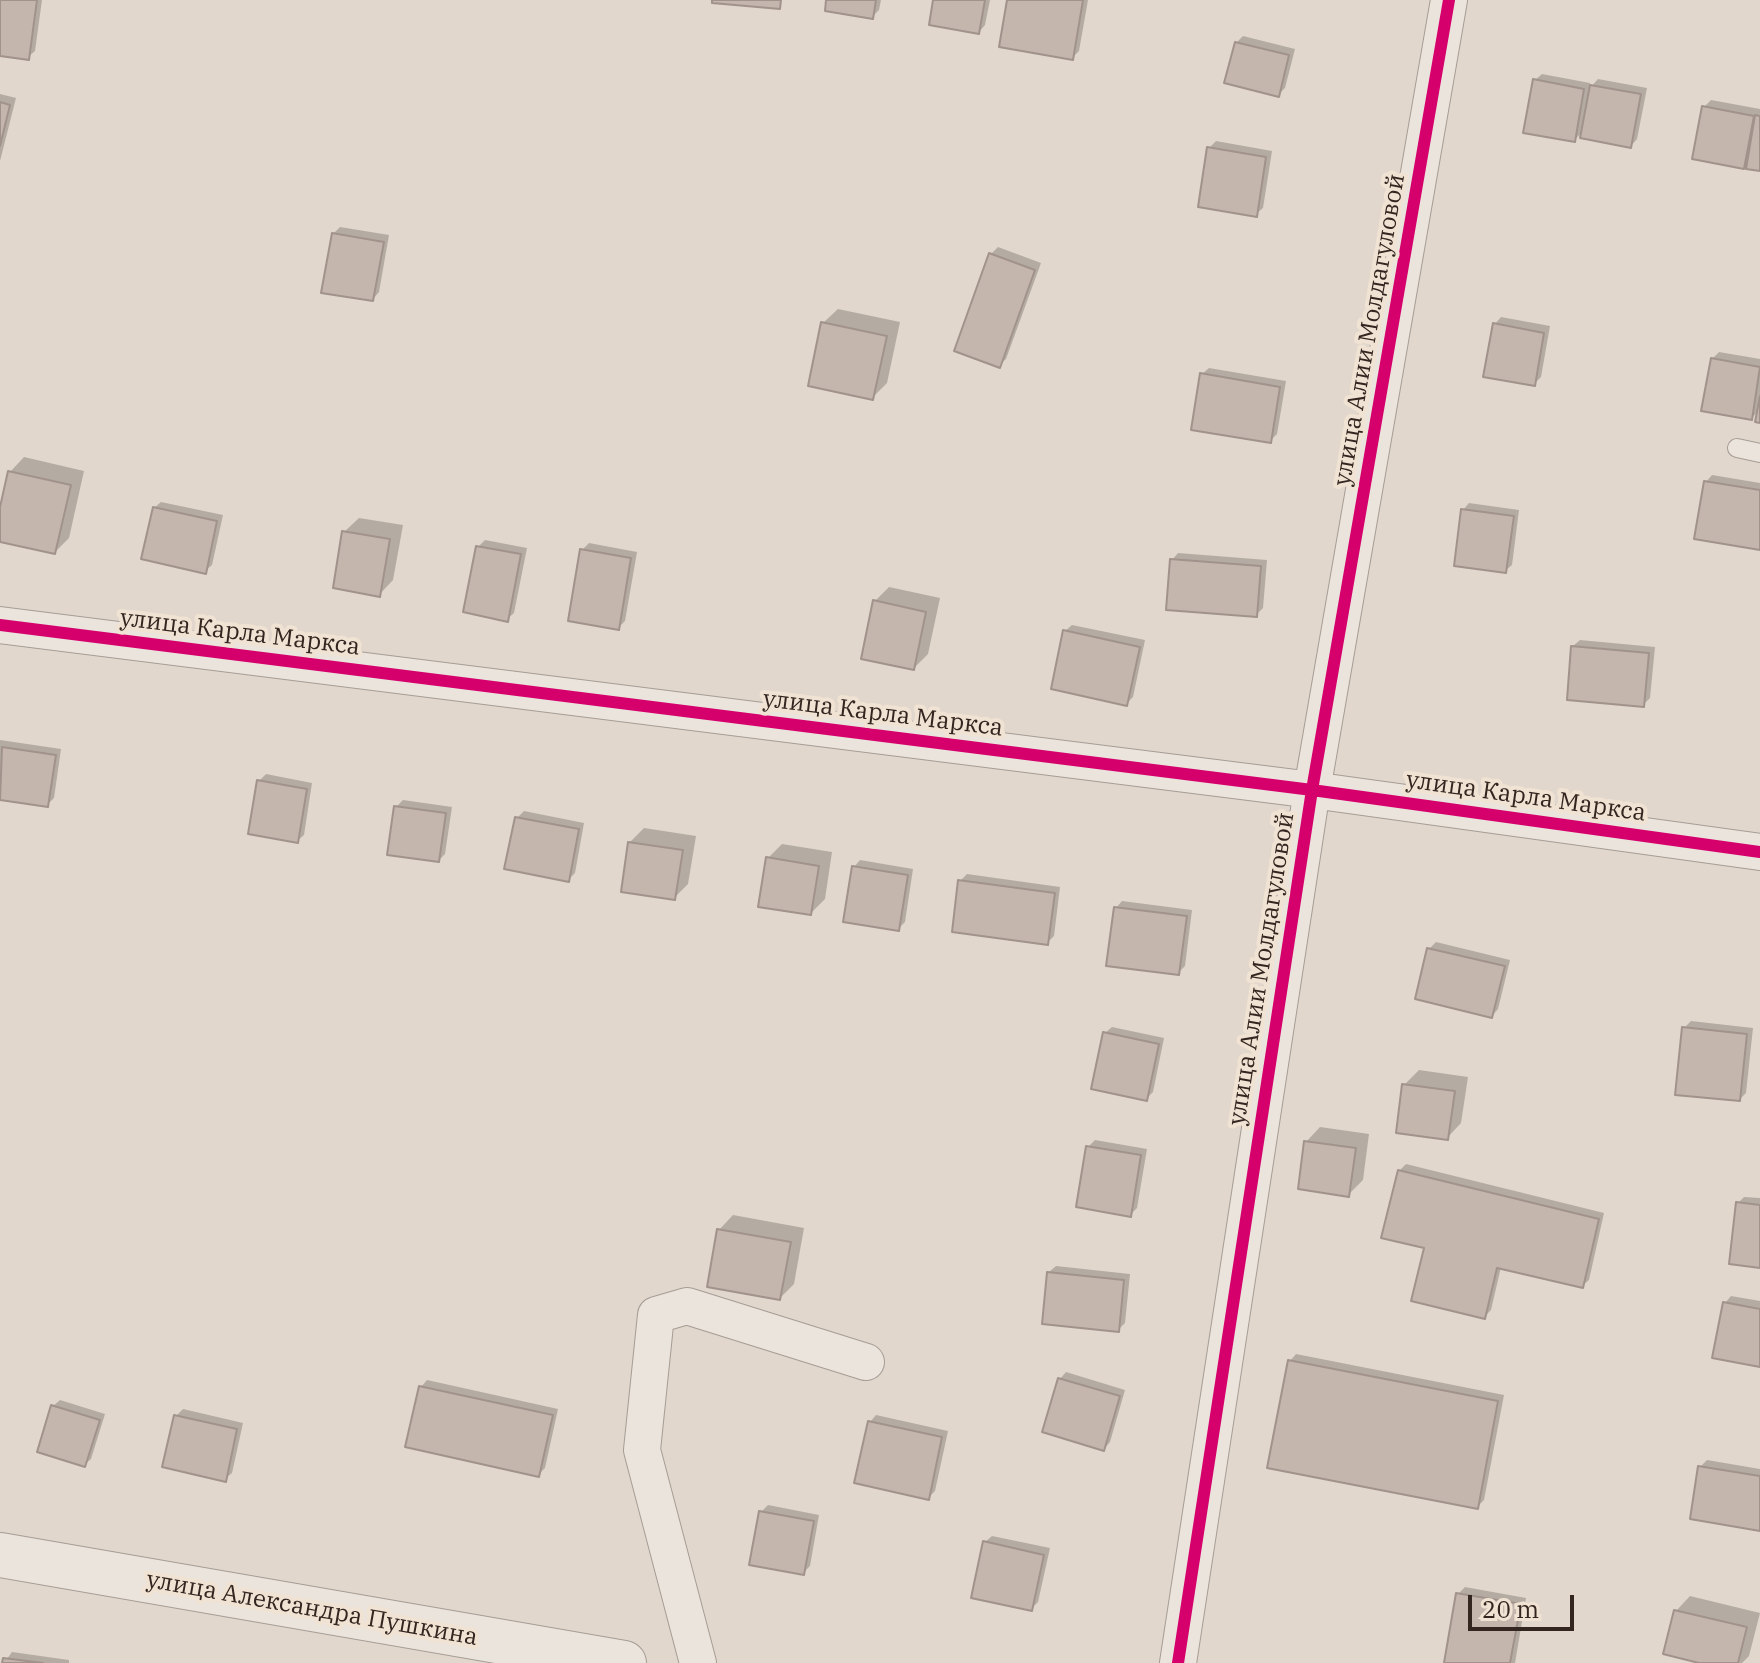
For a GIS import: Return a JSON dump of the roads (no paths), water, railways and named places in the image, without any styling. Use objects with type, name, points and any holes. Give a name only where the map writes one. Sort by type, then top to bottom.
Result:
[{"type":"street","name":"улица Алии Молдагуловой","points":[[1178,1663],[1312,790],[1449,0]]},
{"type":"street","name":"улица Карла Маркса","points":[[0,625],[1312,790],[1760,852]]},
{"type":"street","points":[[698,1663],[642,1450],[656,1315],[687,1306],[866,1362]]},
{"type":"street","name":"улица Александра Пушкина","points":[[0,1555],[624,1663]]},
{"type":"lane","points":[[1737,448],[1760,453]]}]
